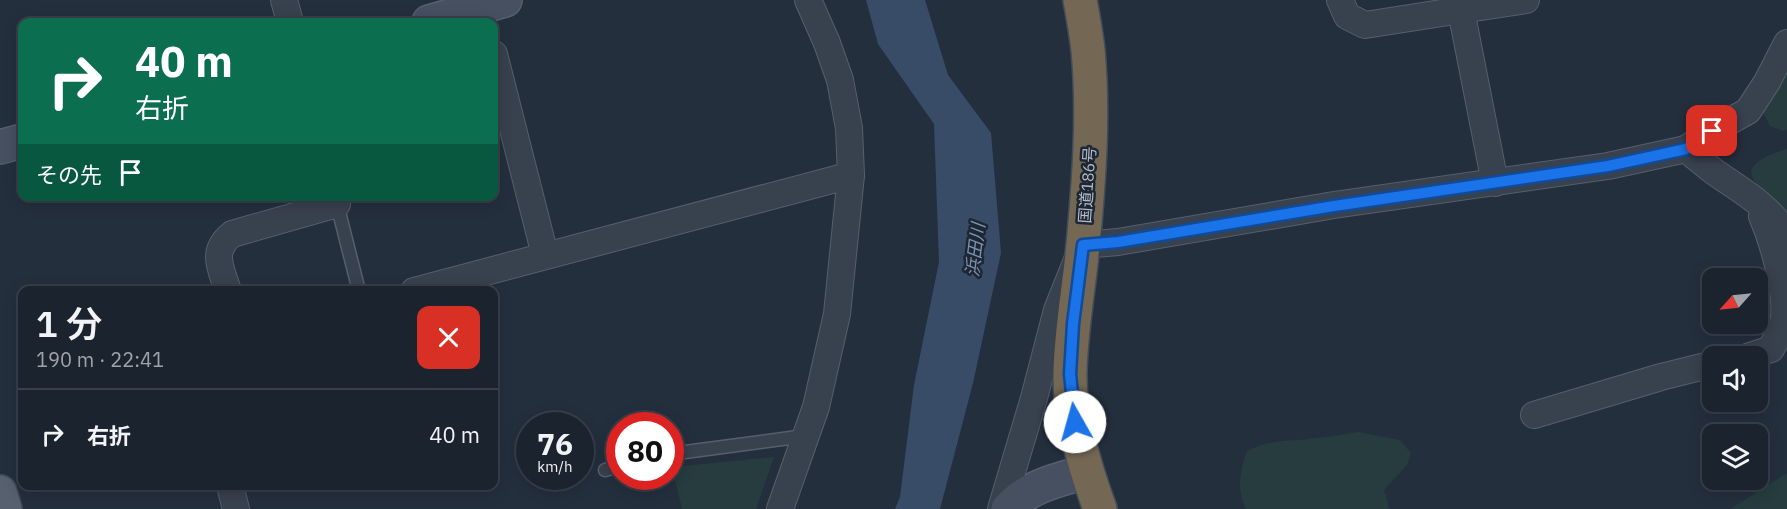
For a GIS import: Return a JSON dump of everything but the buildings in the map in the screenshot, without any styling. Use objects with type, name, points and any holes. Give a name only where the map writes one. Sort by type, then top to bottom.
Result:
[{"type":"highway","name":"国道186号","points":[[1080,0],[1088,50],[1090,131],[1083,245],[1073,324],[1070,374],[1075,422],[1086,472],[1100,509]]},
{"type":"main road","points":[[0,492],[4,509]]},
{"type":"street","points":[[284,0],[289,18]]},
{"type":"street","points":[[780,509],[816,407],[837,314],[851,175],[849,128],[840,80],[808,0]]},
{"type":"street","points":[[1340,0],[1347,16],[1365,25],[1460,5],[1526,0]]},
{"type":"street","points":[[1460,5],[1495,183]]},
{"type":"street","points":[[449,18],[490,10]]},
{"type":"street","points":[[1001,509],[1057,310],[1083,245],[1118,242],[1334,206],[1608,166],[1686,149],[1748,111],[1767,82],[1787,44]]},
{"type":"street","points":[[498,70],[545,255]]},
{"type":"street","points":[[0,147],[18,142]]},
{"type":"street","points":[[1686,149],[1716,173],[1754,198],[1779,222],[1787,236]]},
{"type":"street","points":[[432,286],[851,175]]},
{"type":"street","points":[[1754,198],[1769,233],[1780,271],[1784,318],[1778,336],[1771,349],[1768,350]]},
{"type":"street","points":[[227,286],[219,258],[219,249],[224,240],[232,234],[333,201]]},
{"type":"street","points":[[1534,415],[1702,367]]},
{"type":"street","points":[[1008,509],[1015,501],[1036,487],[1086,472]]},
{"type":"street","points":[[231,490],[236,509]]},
{"type":"lane","points":[[336,201],[358,286]]},
{"type":"lane","points":[[684,452],[806,436]]},
{"type":"green space","points":[[1787,51],[1787,130],[1783,131],[1770,126],[1762,111]]},
{"type":"green space","points":[[1787,149],[1787,215],[1774,198],[1757,184],[1752,177],[1752,171],[1754,165],[1766,157]]},
{"type":"green space","points":[[1358,432],[1400,440],[1411,453],[1407,465],[1384,490],[1390,509],[1246,509],[1241,495],[1240,480],[1247,451],[1274,442]]},
{"type":"green space","points":[[774,457],[756,509],[682,509],[677,490],[684,490],[684,466]]},
{"type":"green space","points":[[1787,473],[1787,509],[1730,509],[1760,490],[1768,490],[1768,485]]},
{"type":"water","name":"浜田川","points":[[866,0],[925,0],[948,75],[991,133],[1001,253],[973,383],[940,509],[895,509],[900,497],[914,385],[939,262],[934,124],[878,44]]},
{"type":"route","points":[[1075,422],[1070,374],[1073,324],[1083,245],[1118,242],[1334,206],[1608,166],[1686,149],[1712,131]]}]
